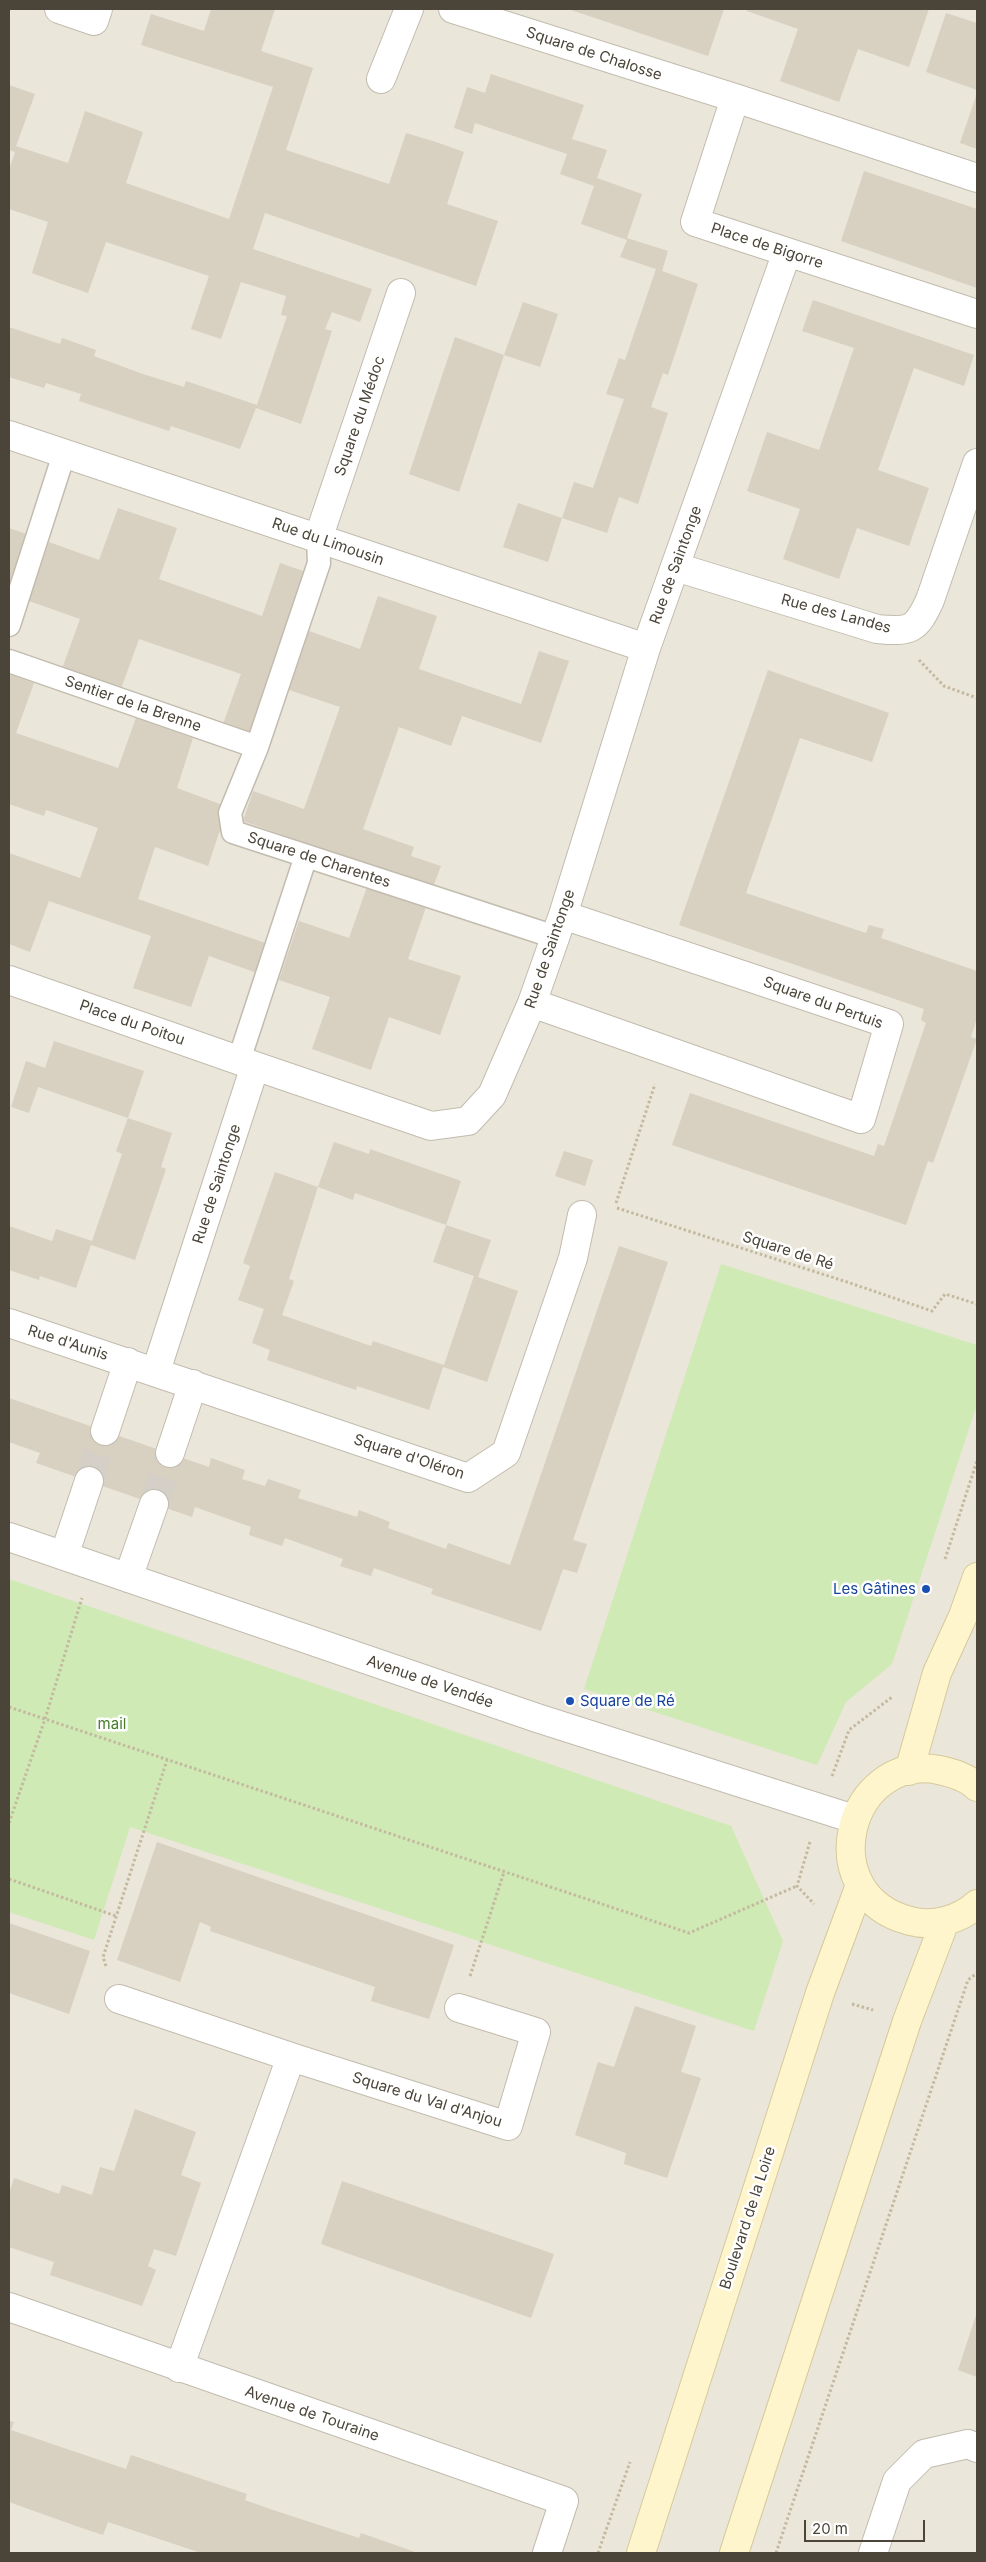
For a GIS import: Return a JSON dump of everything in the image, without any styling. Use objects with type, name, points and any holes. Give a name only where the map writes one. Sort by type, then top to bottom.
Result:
[{"type":"street","points":[[59,9],[94,21],[98,9]]},
{"type":"street","points":[[381,79],[409,9]]},
{"type":"street","name":"Square de Chalosse","points":[[453,9],[735,98]]},
{"type":"street","points":[[735,98],[977,178]]},
{"type":"street","name":"Place de Bigorre","points":[[735,98],[695,222],[977,314]]},
{"type":"street","name":"Rue de Saintonge","points":[[156,1371],[247,1063],[432,1126],[468,1121],[492,1095],[532,1003],[559,926],[646,648],[787,252]]},
{"type":"street","name":"Square du Médoc","points":[[318,538],[401,293]]},
{"type":"street","name":"Rue du Limousin","points":[[9,435],[646,648]]},
{"type":"street","name":"Rue des Landes","points":[[676,566],[877,628],[902,632],[920,621],[930,600],[977,463]]},
{"type":"street","name":"Square du Pertuis","points":[[532,1003],[666,1052],[861,1119],[889,1024],[559,926]]},
{"type":"street","name":"Place du Poitou","points":[[9,980],[247,1063]]},
{"type":"street","name":"Square d'Oléron","points":[[128,1362],[468,1478],[506,1453],[573,1258],[582,1215]]},
{"type":"street","name":"Rue d'Aunis","points":[[9,1323],[128,1362]]},
{"type":"street","points":[[105,1432],[128,1362]]},
{"type":"street","points":[[170,1453],[193,1384]]},
{"type":"street","points":[[64,1556],[89,1481]]},
{"type":"street","points":[[128,1578],[154,1504]]},
{"type":"street","name":"Avenue de Vendée","points":[[9,1536],[537,1718],[854,1819]]},
{"type":"street","points":[[909,1771],[937,1673],[963,1616],[977,1577]]},
{"type":"street","points":[[977,1787],[952,1773],[931,1769],[909,1771],[886,1781],[867,1798],[854,1819],[850,1842],[852,1864],[860,1885],[876,1904],[897,1917],[921,1924],[945,1921],[970,1911],[977,1904]]},
{"type":"street","name":"Boulevard de la Loire","points":[[641,2553],[820,1993],[860,1885]]},
{"type":"street","points":[[734,2553],[907,2021],[945,1921]]},
{"type":"street","name":"Square du Val d'Anjou","points":[[119,1999],[291,2058],[508,2126],[536,2032],[459,2008]]},
{"type":"street","points":[[179,2368],[291,2058]]},
{"type":"street","name":"Avenue de Touraine","points":[[9,2307],[564,2502],[547,2553]]},
{"type":"street","points":[[873,2553],[897,2481],[924,2454],[968,2444],[977,2448]]},
{"type":"lane","points":[[9,625],[64,454]]},
{"type":"lane","name":"Square de Charentes","points":[[318,538],[318,563],[257,746],[230,813],[234,832],[306,856],[559,926]]},
{"type":"lane","name":"Sentier de la Brenne","points":[[9,661],[257,746]]},
{"type":"lane","points":[[247,1063],[306,856]]},
{"type":"path","points":[[902,632],[920,662],[944,686],[977,698]]},
{"type":"path","name":"Square de Ré","points":[[666,1052],[615,1208],[932,1311],[944,1294],[977,1304]]},
{"type":"path","points":[[943,1564],[977,1464]]},
{"type":"path","points":[[9,1823],[45,1720],[92,1565]]},
{"type":"path","points":[[849,1730],[893,1696]]},
{"type":"path","points":[[9,1707],[688,1934],[797,1886]]},
{"type":"path","points":[[119,1999],[103,1957],[166,1760]]},
{"type":"path","points":[[459,2008],[504,1872]]},
{"type":"path","points":[[9,1879],[116,1916]]},
{"type":"path","points":[[776,2553],[968,1980],[977,1973]]},
{"type":"shaded area","points":[[9,9],[977,9],[977,2553],[9,2553]]},
{"type":"green space","points":[[721,1264],[977,1345],[977,1404],[892,1664],[846,1702],[817,1765],[584,1689]]},
{"type":"green space","name":"mail","points":[[9,1579],[731,1826],[783,1941],[754,2031],[130,1827],[94,1940],[9,1912]]},
{"type":"building","points":[[211,9],[275,9],[261,51],[313,68],[286,150],[389,184],[406,133],[436,142],[464,152],[447,204],[498,221],[476,286],[265,213],[253,249],[372,289],[360,322],[332,312],[325,329],[332,331],[301,424],[256,408],[240,449],[171,426],[169,431],[79,401],[81,394],[46,383],[44,388],[9,377],[9,327],[60,344],[62,338],[96,350],[94,356],[140,373],[184,387],[186,381],[257,405],[287,316],[281,315],[286,296],[241,282],[221,339],[191,329],[209,276],[106,242],[88,293],[32,273],[48,222],[9,209],[9,170],[15,152],[9,150],[9,85],[35,94],[16,146],[68,163],[85,111],[143,132],[126,183],[229,219],[273,87],[141,45],[151,14],[204,31]]},
{"type":"building","points":[[568,9],[724,9],[708,56]]},
{"type":"building","points":[[747,9],[929,9],[909,67],[858,49],[839,102],[780,81],[798,29],[747,11]]},
{"type":"building","points":[[946,13],[977,23],[977,90],[926,72]]},
{"type":"building","points":[[491,74],[584,105],[572,139],[607,150],[597,178],[642,194],[627,238],[668,251],[662,271],[698,284],[668,375],[663,373],[651,407],[668,413],[638,504],[619,497],[607,533],[562,518],[574,482],[593,488],[624,399],[606,394],[619,358],[625,360],[656,269],[620,257],[627,240],[581,224],[594,186],[560,174],[567,154],[475,123],[472,134],[454,128],[467,87],[485,93]]},
{"type":"building","points":[[977,93],[977,149],[960,143]]},
{"type":"building","points":[[864,171],[977,209],[977,288],[841,241]]},
{"type":"building","points":[[813,300],[974,355],[964,386],[914,368],[878,470],[929,488],[909,546],[857,528],[839,579],[783,559],[800,509],[747,491],[767,432],[819,450],[854,348],[802,331]]},
{"type":"building","points":[[523,302],[558,314],[540,367],[504,355]]},
{"type":"building","points":[[455,337],[504,355],[459,492],[409,474]]},
{"type":"building","points":[[518,503],[562,518],[548,562],[503,547]]},
{"type":"building","points":[[118,508],[177,528],[159,579],[262,616],[280,563],[309,573],[253,735],[223,724],[241,674],[139,639],[121,689],[62,669],[80,619],[29,601],[49,542],[99,560]]},
{"type":"building","points":[[9,528],[32,536],[9,594]]},
{"type":"building","points":[[378,596],[437,616],[419,669],[471,687],[521,704],[539,651],[569,661],[541,743],[462,716],[451,746],[399,727],[363,829],[414,847],[411,856],[441,866],[433,887],[243,821],[253,791],[304,809],[340,707],[289,690],[309,631],[360,649]]},
{"type":"building","points":[[768,670],[889,713],[872,762],[800,738],[746,893],[866,933],[869,925],[884,929],[881,938],[977,971],[977,1018],[971,1037],[977,1039],[933,1163],[928,1161],[906,1225],[672,1145],[690,1093],[874,1156],[878,1144],[884,1146],[926,1023],[921,1020],[924,1009],[679,925]]},
{"type":"building","points":[[9,674],[34,683],[16,733],[118,768],[136,718],[193,738],[177,788],[228,807],[208,866],[155,847],[138,899],[271,945],[260,974],[209,956],[191,1007],[133,988],[151,936],[49,901],[30,952],[9,944],[9,853],[80,878],[98,828],[46,810],[44,816],[9,804]]},
{"type":"building","points":[[367,887],[426,907],[408,959],[461,976],[440,1035],[389,1017],[371,1070],[312,1049],[330,997],[279,980],[299,921],[349,938]]},
{"type":"building","points":[[54,1041],[144,1071],[128,1118],[38,1087],[29,1113],[11,1107],[26,1061],[45,1068]]},
{"type":"building","points":[[128,1118],[172,1133],[161,1167],[166,1169],[135,1260],[91,1245],[76,1288],[40,1276],[39,1280],[9,1270],[9,1226],[52,1241],[56,1229],[92,1241],[122,1154],[116,1151]]},
{"type":"building","points":[[334,1142],[369,1154],[370,1149],[461,1181],[446,1225],[355,1193],[353,1200],[318,1187]]},
{"type":"building","points":[[564,1151],[593,1160],[585,1186],[555,1176]]},
{"type":"building","points":[[275,1172],[318,1187],[289,1279],[294,1281],[282,1315],[371,1346],[373,1341],[444,1365],[474,1276],[433,1262],[446,1225],[491,1240],[478,1277],[518,1291],[487,1382],[443,1367],[429,1410],[357,1386],[356,1390],[267,1360],[270,1350],[252,1343],[264,1309],[238,1300],[250,1266],[243,1263]]},
{"type":"building","points":[[619,1246],[668,1262],[573,1540],[587,1544],[577,1573],[563,1569],[541,1631],[431,1594],[433,1589],[374,1568],[371,1576],[340,1566],[343,1559],[285,1538],[282,1546],[249,1535],[251,1527],[195,1507],[192,1517],[36,1463],[40,1453],[9,1442],[9,1398],[209,1467],[211,1458],[245,1470],[242,1479],[265,1486],[268,1479],[301,1490],[298,1498],[357,1517],[359,1510],[390,1522],[388,1528],[446,1549],[448,1543],[510,1565]]},
{"type":"building","points":[[157,1842],[454,1945],[429,2019],[371,2001],[375,1987],[210,1931],[211,1927],[200,1922],[180,1982],[117,1960]]},
{"type":"building","points":[[9,1923],[90,1951],[69,2014],[9,1993]]},
{"type":"building","points":[[635,2006],[696,2026],[681,2072],[701,2078],[667,2178],[624,2164],[626,2153],[575,2135],[598,2062],[614,2067]]},
{"type":"building","points":[[135,2109],[196,2132],[181,2175],[201,2183],[176,2256],[154,2249],[148,2266],[156,2270],[142,2306],[50,2275],[54,2262],[9,2247],[9,2194],[14,2178],[59,2194],[62,2185],[92,2195],[100,2167],[114,2171]]},
{"type":"building","points":[[342,2181],[554,2254],[531,2318],[321,2244]]},
{"type":"building","points":[[977,2312],[977,2377],[958,2370]]},
{"type":"building","points":[[9,2421],[14,2422],[11,2430],[126,2469],[131,2455],[247,2494],[245,2500],[273,2510],[359,2538],[361,2533],[418,2553],[201,2553],[108,2522],[103,2535],[9,2502]]},
{"type":"tunnel","points":[[89,1481],[105,1431]]},
{"type":"tunnel","points":[[154,1504],[170,1453]]},
{"type":"place","name":"Les Gâtines","points":[[926,1589]]},
{"type":"place","name":"Square de Ré","points":[[570,1701]]}]
